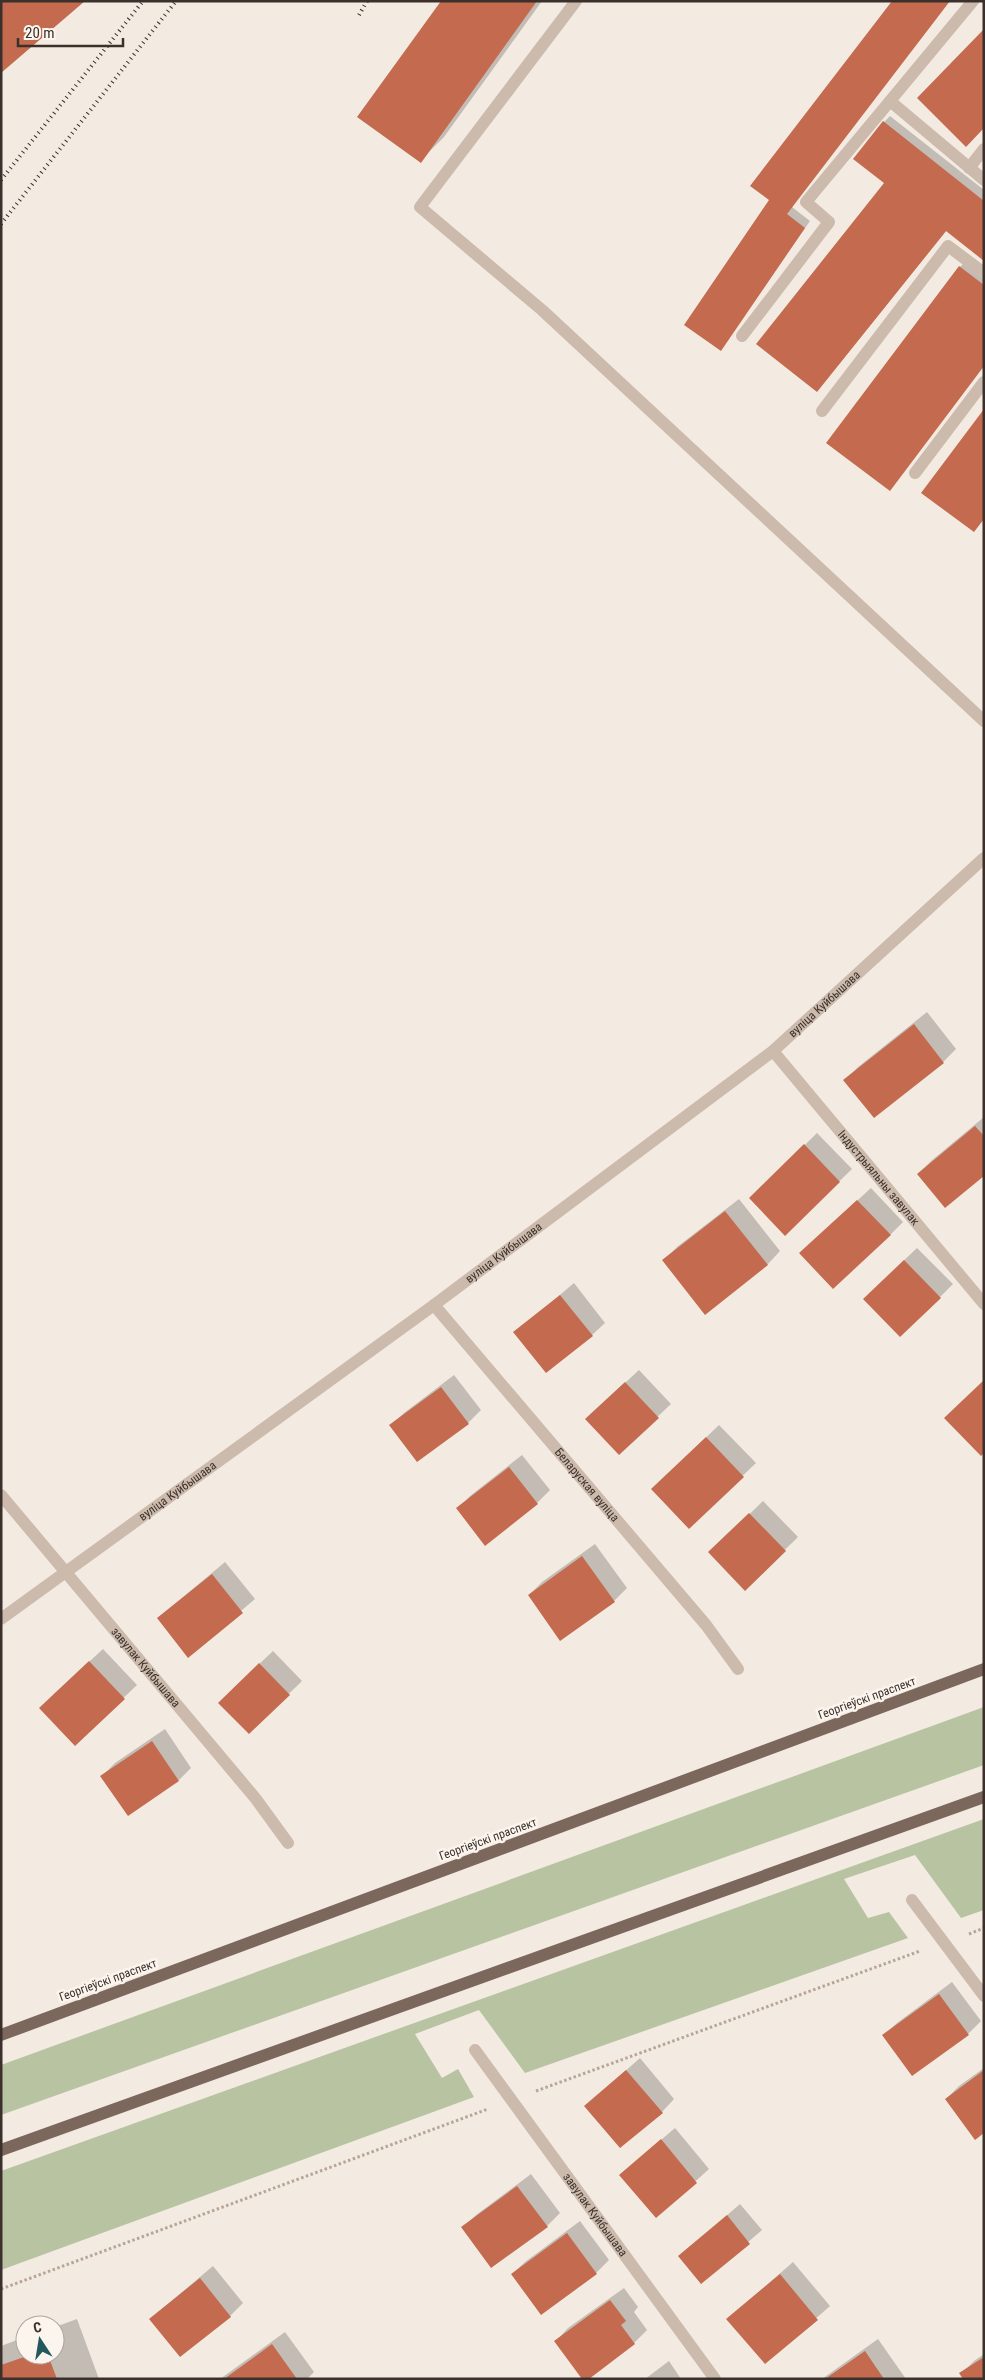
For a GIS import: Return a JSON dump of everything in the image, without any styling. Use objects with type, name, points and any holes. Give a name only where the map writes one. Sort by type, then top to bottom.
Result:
[{"type":"main road","name":"Георгіеўскі праспект","points":[[1,2034],[984,1670]]},
{"type":"main road","points":[[1,2150],[984,1797]]},
{"type":"street","points":[[576,1],[420,207],[542,310],[984,721]]},
{"type":"street","points":[[742,336],[829,222],[806,202],[972,1]]},
{"type":"street","points":[[890,101],[984,180]]},
{"type":"street","points":[[969,168],[984,149]]},
{"type":"street","points":[[822,412],[948,246],[984,273]]},
{"type":"street","points":[[915,473],[984,382]]},
{"type":"street","name":"вуліца Куйбышава","points":[[1,1619],[434,1304],[773,1051],[984,858]]},
{"type":"street","name":"Індустрыяльны завулак","points":[[773,1051],[984,1304]]},
{"type":"street","name":"Беларуская вуліца","points":[[434,1304],[700,1618],[738,1669]]},
{"type":"street","name":"завулак Куйбышава","points":[[1,1495],[256,1799],[288,1843]]},
{"type":"street","points":[[912,1900],[984,1996]]},
{"type":"street","name":"завулак Куйбышава","points":[[475,2050],[715,2379]]},
{"type":"green space","points":[[984,1707],[984,1765],[1,2115],[1,2065]]},
{"type":"green space","points":[[984,1819],[984,1910],[961,1918],[915,1855],[844,1879],[868,1918],[889,1912],[908,1938],[525,2073],[479,2010],[415,2034],[442,2078],[458,2069],[474,2097],[1,2270],[1,2171]]},
{"type":"building","points":[[1,1],[85,1],[1,73]]},
{"type":"building","points":[[441,1],[537,1],[421,163],[357,117]]},
{"type":"building","points":[[892,1],[950,1],[787,214],[805,228],[721,351],[684,325],[769,200],[750,186]]},
{"type":"building","points":[[984,29],[984,128],[966,147],[917,98]]},
{"type":"building","points":[[883,121],[984,201],[984,261],[946,231],[817,392],[756,344],[884,183],[853,159]]},
{"type":"building","points":[[959,266],[984,285],[984,366],[890,491],[826,443]]},
{"type":"building","points":[[984,409],[984,519],[974,532],[921,493]]},
{"type":"building","points":[[914,1024],[944,1063],[874,1118],[843,1080]]},
{"type":"building","points":[[975,1126],[984,1136],[984,1176],[945,1208],[917,1174]]},
{"type":"building","points":[[804,1144],[840,1182],[785,1236],[749,1198]]},
{"type":"building","points":[[857,1200],[891,1235],[833,1289],[799,1253]]},
{"type":"building","points":[[725,1211],[768,1265],[705,1315],[662,1260]]},
{"type":"building","points":[[904,1260],[941,1298],[900,1337],[863,1299]]},
{"type":"building","points":[[560,1295],[593,1336],[546,1373],[513,1332]]},
{"type":"building","points":[[984,1380],[984,1453],[981,1456],[944,1418]]},
{"type":"building","points":[[625,1382],[659,1418],[619,1455],[585,1419]]},
{"type":"building","points":[[441,1387],[469,1424],[417,1462],[389,1425]]},
{"type":"building","points":[[706,1437],[744,1477],[689,1529],[651,1489]]},
{"type":"building","points":[[509,1467],[538,1504],[485,1546],[456,1508]]},
{"type":"building","points":[[749,1513],[786,1551],[745,1591],[708,1552]]},
{"type":"building","points":[[582,1556],[615,1602],[560,1641],[528,1595]]},
{"type":"building","points":[[212,1574],[243,1613],[188,1658],[157,1618]]},
{"type":"building","points":[[89,1661],[125,1699],[75,1746],[39,1708]]},
{"type":"building","points":[[259,1663],[290,1695],[249,1734],[218,1703]]},
{"type":"building","points":[[152,1741],[179,1781],[128,1816],[100,1776]]},
{"type":"building","points":[[939,1994],[969,2035],[912,2076],[882,2035]]},
{"type":"building","points":[[626,2070],[663,2113],[620,2148],[584,2106]]},
{"type":"building","points":[[984,2070],[984,2133],[975,2140],[945,2099]]},
{"type":"building","points":[[661,2139],[697,2183],[656,2218],[619,2175]]},
{"type":"building","points":[[517,2186],[548,2227],[491,2268],[461,2227]]},
{"type":"building","points":[[727,2215],[750,2244],[701,2284],[678,2256]]},
{"type":"building","points":[[567,2233],[597,2274],[541,2315],[511,2274]]},
{"type":"building","points":[[780,2274],[818,2320],[765,2364],[726,2319]]},
{"type":"building","points":[[200,2278],[231,2317],[180,2357],[149,2319]]},
{"type":"building","points":[[610,2300],[626,2321],[621,2325],[635,2344],[589,2379],[582,2379],[554,2341]]},
{"type":"building","points":[[272,2344],[297,2379],[224,2379]]},
{"type":"building","points":[[865,2351],[884,2379],[825,2379]]},
{"type":"building","points":[[984,2357],[984,2379],[963,2379],[959,2373]]},
{"type":"building","points":[[15,2360],[15,2365],[52,2365],[57,2379],[1,2379],[1,2365]]},
{"type":"railway","points":[[1,180],[143,1]]},
{"type":"railway","points":[[1,224],[176,1]]},
{"type":"railway","points":[[359,15],[367,1]]}]
